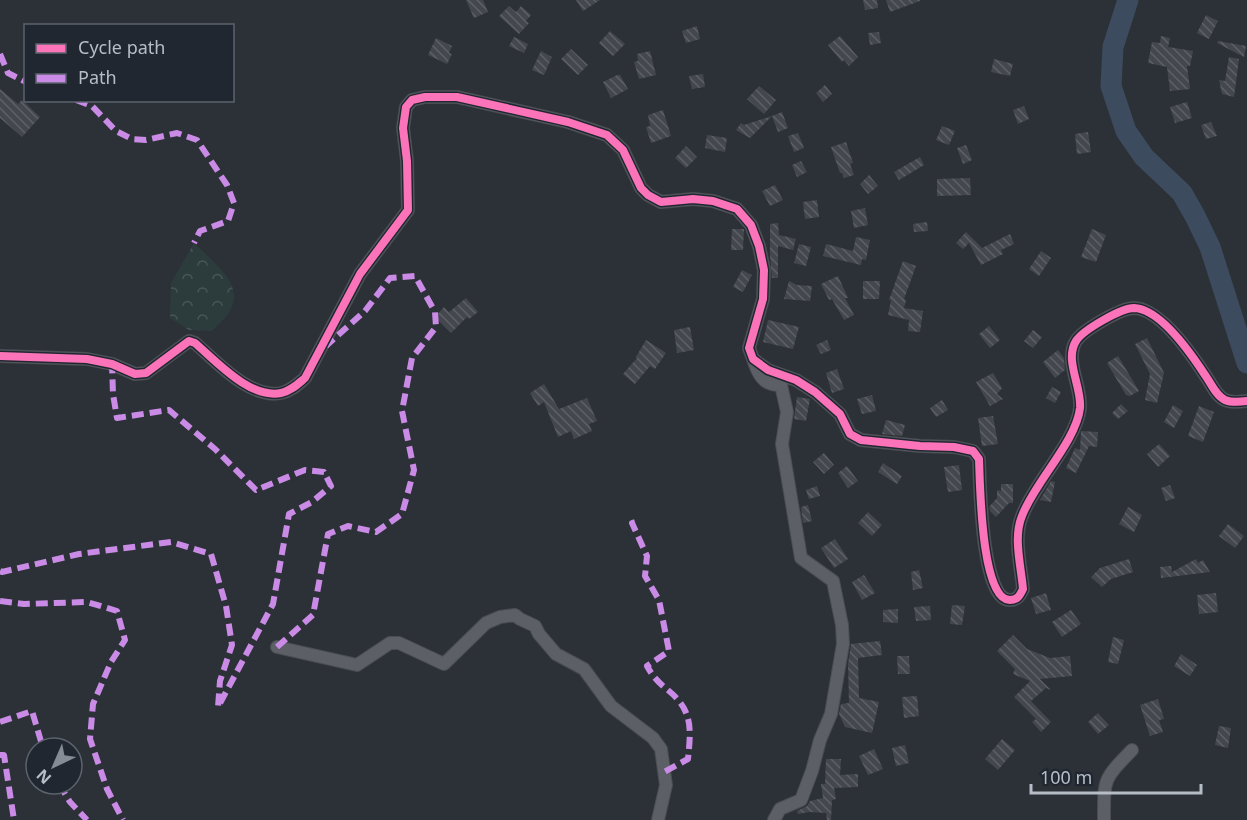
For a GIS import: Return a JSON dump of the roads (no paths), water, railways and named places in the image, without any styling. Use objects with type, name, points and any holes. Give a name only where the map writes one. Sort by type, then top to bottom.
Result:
[{"type":"street","points":[[0,356],[87,359],[112,364],[135,374],[146,373],[189,341],[195,343],[236,378],[263,393],[281,393],[291,389],[305,378],[360,274],[408,210],[407,161],[403,128],[406,107],[412,100],[457,97],[558,120],[607,135],[623,150],[641,188],[648,195],[661,202],[693,198],[714,201],[737,209],[751,225],[759,246],[764,270],[763,299],[749,348],[759,377],[772,386],[781,385],[787,412],[782,444],[801,558],[832,581],[842,625],[843,644],[831,714],[820,740],[812,771],[801,800],[780,808],[774,820]]},
{"type":"street","points":[[753,359],[768,370],[796,380],[815,392],[840,414],[850,434],[861,440],[954,447],[973,451],[979,459],[983,544],[998,593],[1004,599],[1013,600],[1019,597],[1023,589],[1018,532],[1021,517],[1064,447],[1080,408],[1072,359],[1077,339],[1117,312],[1136,308],[1148,312],[1157,317],[1194,358],[1220,397],[1229,402],[1243,402]]},
{"type":"street","points":[[277,647],[357,665],[390,643],[399,643],[444,664],[486,623],[500,617],[515,615],[536,626],[539,634],[556,654],[584,669],[611,706],[657,743],[661,749],[666,785],[658,820]]},
{"type":"street","points":[[1104,820],[1104,786],[1109,774],[1132,750]]},
{"type":"waterway","points":[[1128,0],[1113,47],[1111,86],[1126,131],[1144,157],[1182,193],[1195,216],[1210,247],[1247,363]]}]
